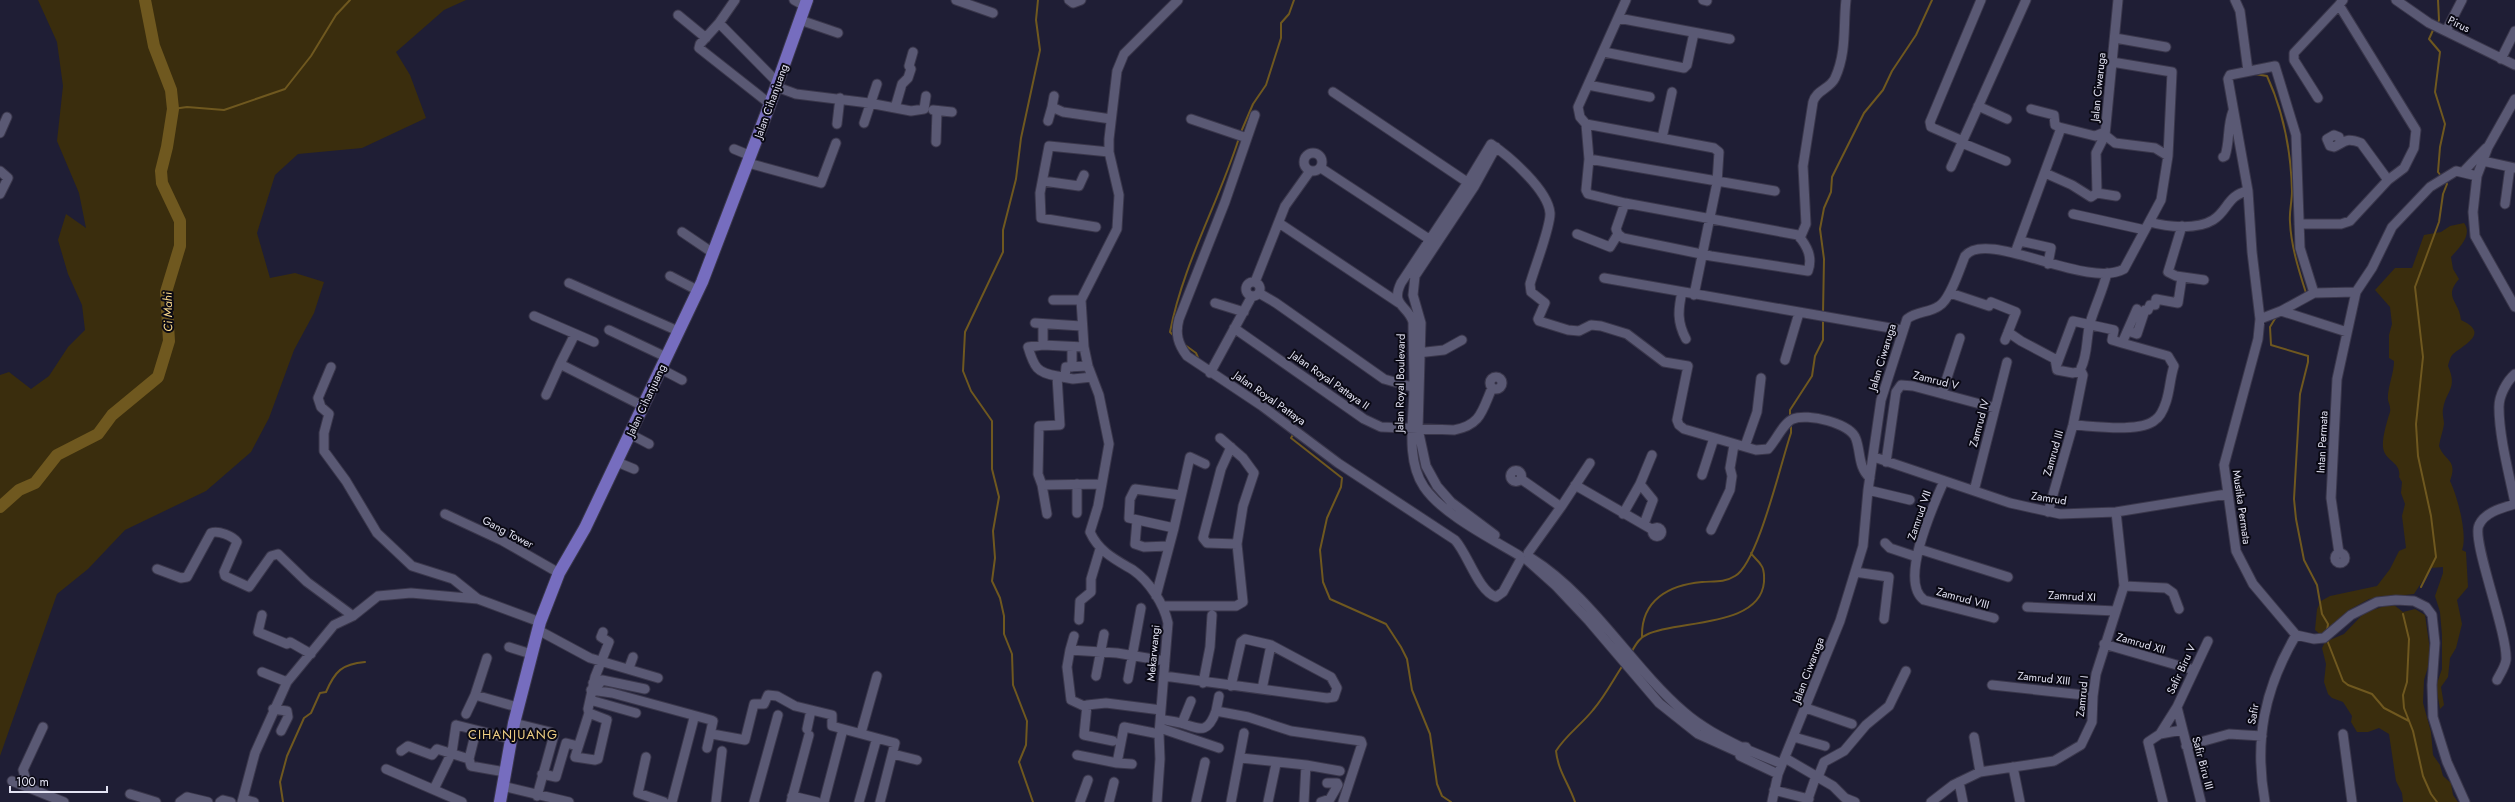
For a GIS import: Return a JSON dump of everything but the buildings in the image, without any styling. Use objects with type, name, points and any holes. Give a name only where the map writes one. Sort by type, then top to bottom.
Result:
[{"type":"main road","name":"Jalan Cihanjuang","points":[[500,802],[517,708],[539,626],[559,573],[585,528],[697,290],[749,160],[806,3]]},
{"type":"street","points":[[735,0],[719,23],[699,45],[700,50],[770,104]]},
{"type":"street","points":[[794,0],[806,3]]},
{"type":"street","points":[[956,0],[993,13]]},
{"type":"street","points":[[1069,0],[1074,3],[1082,0]]},
{"type":"street","points":[[1625,203],[1616,229],[1618,234],[1623,238],[1702,255],[1808,272],[1809,254],[1798,235],[1625,203],[1586,192],[1589,159],[1586,124],[1580,117],[1578,107],[1604,52],[1626,0]]},
{"type":"street","points":[[1800,238],[1806,224],[1803,166],[1813,102],[1815,96],[1829,88],[1836,76],[1845,39],[1846,0]]},
{"type":"street","points":[[1981,0],[1930,122],[1931,127],[2006,161]]},
{"type":"street","points":[[1951,167],[2026,0]]},
{"type":"street","name":"Jalan Ciwaruga","points":[[1772,802],[1778,774],[1840,621],[1863,546],[1868,490],[1874,457],[1881,400],[1902,330],[1907,319],[1912,315],[1940,306],[1950,293],[1969,251],[1981,247],[2015,254],[2048,264],[2107,273],[2124,269],[2160,200],[2168,156],[2155,148],[2115,143],[2105,134],[2112,62],[2116,38],[2118,0]]},
{"type":"street","points":[[2236,0],[2240,11],[2248,71],[2275,66],[2296,135],[2300,248],[2314,293]]},
{"type":"street","name":"Pirus","points":[[2396,0],[2426,22],[2515,65]]},
{"type":"street","points":[[2446,31],[2462,0]]},
{"type":"street","points":[[1042,485],[1102,484],[1109,451],[1108,433],[1099,395],[1088,366],[1084,347],[1081,326],[1081,300],[1117,229],[1119,195],[1109,152],[1111,119],[1118,71],[1124,54],[1176,1]]},
{"type":"street","points":[[2299,224],[2346,223],[2388,180],[2404,168],[2414,148],[2416,130],[2341,3],[2294,52],[2294,60],[2318,98]]},
{"type":"street","points":[[678,15],[706,38]]},
{"type":"street","points":[[1618,18],[1730,39]]},
{"type":"street","points":[[800,20],[838,33]]},
{"type":"street","points":[[719,23],[777,85],[796,94],[840,98],[911,111],[924,109],[952,112]]},
{"type":"street","points":[[2501,59],[2515,31]]},
{"type":"street","points":[[1604,52],[1684,68],[1687,65],[1694,32]]},
{"type":"street","points":[[2116,38],[2166,47]]},
{"type":"street","points":[[895,108],[902,84],[909,74],[913,52]]},
{"type":"street","points":[[2112,62],[2172,72],[2168,156]]},
{"type":"street","name":"Mustika Permata","points":[[2248,71],[2234,74],[2228,79],[2248,191],[2252,252],[2260,319],[2258,339],[2251,369],[2225,455],[2227,494],[2239,557],[2253,584],[2296,635]]},
{"type":"street","points":[[864,123],[869,103],[877,84]]},
{"type":"street","points":[[1588,85],[1650,97]]},
{"type":"street","points":[[1333,92],[1472,185]]},
{"type":"street","points":[[1662,138],[1672,92]]},
{"type":"street","points":[[924,109],[926,96]]},
{"type":"street","points":[[1048,121],[1054,96]]},
{"type":"street","points":[[837,124],[840,98]]},
{"type":"street","points":[[2515,99],[2488,147],[2477,176],[2473,212],[2475,236],[2515,307]]},
{"type":"street","points":[[1978,106],[2007,119]]},
{"type":"street","points":[[1052,107],[1063,112],[1111,119]]},
{"type":"street","points":[[2031,109],[2054,115],[2055,124],[2061,128],[2095,136],[2105,134]]},
{"type":"street","points":[[2222,157],[2225,156],[2228,147],[2229,122],[2233,110]]},
{"type":"street","points":[[936,142],[937,111]]},
{"type":"street","name":"Jalan Royal Pattaya","points":[[1255,115],[1177,327],[1179,346],[1186,356],[1210,373],[1262,406],[1338,462],[1455,540],[1464,552],[1480,582],[1492,595],[1496,596],[1504,592],[1525,556]]},
{"type":"street","points":[[0,133],[7,117]]},
{"type":"street","points":[[1191,119],[1247,138]]},
{"type":"street","points":[[1586,124],[1714,148],[1719,152],[1717,183],[1694,295]]},
{"type":"street","points":[[2015,254],[2061,128]]},
{"type":"street","points":[[2098,193],[2096,153],[2105,134]]},
{"type":"street","points":[[2340,142],[2356,141],[2365,146],[2388,180]]},
{"type":"street","points":[[734,149],[749,160],[820,183],[836,143]]},
{"type":"street","name":"Jalan Royal Boulevard","points":[[1714,438],[1684,429],[1679,425],[1677,420],[1688,366],[1664,362],[1627,334],[1601,326],[1591,325],[1579,331],[1568,330],[1538,320],[1545,303],[1531,292],[1530,284],[1549,224],[1550,212],[1535,184],[1512,160],[1494,145],[1472,185],[1398,290],[1399,303],[1413,322],[1417,353],[1418,389],[1414,428],[1414,455],[1425,488],[1473,523],[1525,556],[1589,621],[1659,703],[1698,734],[1743,751]]},
{"type":"street","points":[[1096,227],[1041,218],[1040,200],[1048,150],[1051,146],[1109,152]]},
{"type":"street","points":[[2260,319],[2281,311],[2314,293],[2356,292],[2372,268],[2392,227],[2416,200],[2441,179],[2459,171],[2488,147]]},
{"type":"street","points":[[1312,153],[1318,154],[1322,159],[1321,168],[1316,171],[1310,171],[1305,167],[1304,161],[1307,156],[1312,153]]},
{"type":"street","points":[[1589,159],[1717,183],[1775,191]]},
{"type":"street","points":[[2483,161],[2512,168],[2505,204]]},
{"type":"street","points":[[1321,168],[1433,242]]},
{"type":"street","points":[[0,171],[7,175],[8,178],[0,194]]},
{"type":"street","points":[[1310,171],[1285,206],[1255,282],[1249,283],[1246,287],[1247,292],[1255,294],[1384,379],[1418,389]]},
{"type":"street","points":[[2459,171],[2477,176]]},
{"type":"street","points":[[2045,174],[2072,185],[2092,197],[2098,193],[2116,196]]},
{"type":"street","points":[[1043,181],[1079,186],[1084,175]]},
{"type":"street","points":[[2073,214],[2147,226],[2182,226],[2213,220],[2231,199],[2248,191]]},
{"type":"street","points":[[1279,223],[1399,303]]},
{"type":"street","points":[[2182,226],[2168,272],[2182,277],[2204,280]]},
{"type":"street","points":[[682,232],[713,253]]},
{"type":"street","points":[[1577,234],[1610,247],[1618,234]]},
{"type":"street","name":"Jalan Royal Boulevard","points":[[1417,353],[1421,323],[1413,295],[1413,282],[1433,242]]},
{"type":"street","points":[[2020,242],[2051,248],[2048,264]]},
{"type":"street","points":[[2081,368],[2086,356],[2085,349],[2089,326],[2107,273]]},
{"type":"street","points":[[670,276],[697,290]]},
{"type":"street","points":[[2128,331],[2137,334],[2145,310],[2148,310],[2150,304],[2154,305],[2156,299],[2178,303],[2182,277]]},
{"type":"street","points":[[1604,278],[1694,295],[1902,330]]},
{"type":"street","points":[[569,283],[678,331]]},
{"type":"street","points":[[1682,292],[1678,311],[1679,326],[1686,339]]},
{"type":"street","name":"Intan Permata","points":[[2339,553],[2333,522],[2331,491],[2337,379],[2356,292]]},
{"type":"street","points":[[1950,293],[1989,306],[1991,302],[2016,312],[2007,336],[2049,355],[2057,364],[2073,321],[2089,326],[2114,330],[2112,340],[2168,356],[2172,361],[2174,366],[2166,402],[2160,415],[2150,423],[2123,427],[2074,425]]},
{"type":"street","points":[[1210,373],[1234,328],[1255,294]]},
{"type":"street","points":[[1053,300],[1081,300]]},
{"type":"street","points":[[1215,303],[1244,312]]},
{"type":"street","points":[[2122,343],[2137,309]]},
{"type":"street","points":[[2281,311],[2347,332]]},
{"type":"street","points":[[1785,360],[1799,313]]},
{"type":"street","points":[[534,316],[594,342]]},
{"type":"street","points":[[1043,345],[1039,323],[1081,326]]},
{"type":"street","name":"Jalan Royal Pattaya II","points":[[1234,328],[1364,419],[1381,427],[1454,430],[1471,426],[1480,417],[1492,388]]},
{"type":"street","points":[[609,330],[666,357]]},
{"type":"street","points":[[546,395],[574,334]]},
{"type":"street","points":[[1942,393],[1960,338]]},
{"type":"street","points":[[1417,353],[1444,350],[1462,340]]},
{"type":"street","points":[[1084,347],[1043,345],[1029,347],[1034,365],[1041,373],[1061,377],[1092,378]]},
{"type":"street","points":[[1072,347],[1072,367]]},
{"type":"street","name":"Zamrud IV","points":[[1974,491],[2007,362]]},
{"type":"street","points":[[560,364],[643,406]]},
{"type":"street","name":"Zamrud III","points":[[2048,512],[2074,425],[2083,373],[2081,371],[2073,373],[2057,370],[2057,364]]},
{"type":"street","points":[[1047,514],[1042,485],[1038,474],[1039,426],[1060,425],[1061,377],[1066,367],[1088,366]]},
{"type":"street","points":[[331,367],[318,398],[321,407],[329,414],[324,433],[324,451],[346,480],[377,533],[388,545],[418,569],[453,578],[478,598],[539,626],[601,662],[629,668],[658,678]]},
{"type":"street","points":[[661,369],[682,380]]},
{"type":"street","points":[[2497,680],[2506,658],[2496,607],[2476,534],[2481,521],[2490,514],[2515,503],[2507,466],[2499,407],[2506,386],[2515,374]]},
{"type":"street","points":[[1745,446],[1757,412],[1761,378]]},
{"type":"street","name":"Zamrud V","points":[[1886,462],[1897,389],[1904,384],[1996,408]]},
{"type":"street","points":[[1702,475],[1714,438],[1756,450],[1768,449],[1778,438],[1785,425],[1793,419],[1831,421],[1845,426],[1856,437],[1863,471],[1870,478]]},
{"type":"street","points":[[630,434],[649,444]]},
{"type":"street","points":[[1163,606],[1242,605],[1237,544],[1243,506],[1254,476],[1243,458],[1220,438]]},
{"type":"street","points":[[1711,530],[1730,490],[1732,476],[1730,468],[1734,444]]},
{"type":"street","points":[[1231,447],[1220,469],[1203,538],[1207,542],[1237,544]]},
{"type":"street","points":[[1623,514],[1640,484],[1652,455]]},
{"type":"street","points":[[1156,596],[1174,528],[1180,495],[1190,457],[1205,464]]},
{"type":"street","name":"Zamrud","points":[[1874,457],[1974,491],[2048,512],[2083,514],[2116,512],[2227,494]]},
{"type":"street","points":[[617,462],[634,470]]},
{"type":"street","points":[[1525,556],[1561,507],[1590,463]]},
{"type":"street","points":[[1521,479],[1561,507]]},
{"type":"street","name":"Zamrud VII","points":[[1918,553],[1944,480]]},
{"type":"street","points":[[1077,484],[1077,513]]},
{"type":"street","name":"Mekarwangi","points":[[1102,484],[1098,506],[1090,532],[1100,549],[1142,577],[1163,606],[1168,623],[1160,723],[1160,759],[1157,802]]},
{"type":"street","points":[[1640,484],[1653,500],[1644,524]]},
{"type":"street","points":[[1575,485],[1653,530]]},
{"type":"street","points":[[1174,528],[1137,520],[1129,516],[1133,490],[1180,495]]},
{"type":"street","points":[[1868,490],[1910,500]]},
{"type":"street","name":"Zamrud I","points":[[1931,802],[1959,782],[1980,772],[2054,761],[2077,749],[2087,734],[2092,722],[2092,696],[2104,644],[2124,586],[2116,512]]},
{"type":"street","name":"Gang Tower","points":[[445,514],[503,541],[559,573]]},
{"type":"street","points":[[1137,520],[1135,544],[1144,547],[1168,546]]},
{"type":"street","points":[[157,569],[181,578],[187,577],[211,533],[219,532],[234,538],[237,542],[224,572],[225,576],[249,587],[271,556],[278,554],[307,582],[352,616]]},
{"type":"street","points":[[1885,542],[1890,548],[1918,553],[2008,577]]},
{"type":"street","points":[[1079,620],[1080,601],[1091,592],[1091,579],[1100,549]]},
{"type":"street","name":"Zamrud VIII","points":[[1918,553],[1915,585],[1920,597],[1924,600],[1994,618]]},
{"type":"street","points":[[1855,572],[1888,577],[1884,619]]},
{"type":"street","points":[[2124,586],[2166,588],[2173,593],[2179,609]]},
{"type":"street","points":[[254,802],[243,801],[250,768],[273,708],[287,682],[334,625],[352,616],[378,596],[391,593],[478,598]]},
{"type":"street","points":[[2296,635],[2324,638],[2351,615],[2377,602],[2396,600],[2414,601],[2426,607],[2432,615],[2435,643],[2432,685],[2434,717],[2447,762],[2465,802]]},
{"type":"street","name":"Zamrud XI","points":[[2027,607],[2116,611]]},
{"type":"street","points":[[1128,679],[1141,608]]},
{"type":"street","points":[[262,615],[258,632],[287,644],[290,642],[311,654]]},
{"type":"street","points":[[1203,683],[1210,647],[1212,615]]},
{"type":"street","points":[[589,712],[607,720],[598,759],[595,760],[575,757],[589,712],[592,686],[609,642],[601,637],[603,632]]},
{"type":"street","points":[[1096,676],[1102,652],[1104,634]]},
{"type":"street","name":"Safir","points":[[2265,802],[2261,779],[2262,736],[2272,682],[2282,658],[2296,635]]},
{"type":"street","points":[[1074,636],[1067,667],[1071,700],[1086,707]]},
{"type":"street","points":[[1164,676],[1203,683],[1327,698],[1337,694],[1336,684],[1331,677],[1271,645],[1248,639],[1242,640],[1231,686]]},
{"type":"street","name":"Safir Biru V","points":[[2182,730],[2177,707],[2208,641]]},
{"type":"street","name":"Zamrud XII","points":[[2104,644],[2194,670]]},
{"type":"street","points":[[1262,689],[1271,645]]},
{"type":"street","points":[[509,647],[531,654]]},
{"type":"street","points":[[1070,650],[1102,652],[1165,661]]},
{"type":"street","points":[[629,668],[633,657]]},
{"type":"street","points":[[466,714],[475,695],[487,658]]},
{"type":"street","points":[[1774,790],[1808,800],[1824,762],[1844,750],[1866,725],[1889,706],[1906,670]]},
{"type":"street","points":[[262,672],[287,682]]},
{"type":"street","points":[[861,733],[877,676]]},
{"type":"street","points":[[592,686],[599,684],[602,680],[645,688]]},
{"type":"street","name":"Zamrud XIII","points":[[1992,685],[2092,696]]},
{"type":"street","points":[[592,686],[713,721],[712,734],[707,748]]},
{"type":"street","points":[[475,695],[517,708]]},
{"type":"street","points":[[712,734],[744,740],[754,704],[764,704],[768,695],[781,697],[795,706],[832,715],[832,726],[895,743],[880,802]]},
{"type":"street","points":[[1118,763],[1124,727],[1160,723],[1182,723],[1193,729],[1203,728],[1213,720],[1219,696]]},
{"type":"street","points":[[590,700],[636,713]]},
{"type":"street","points":[[1182,723],[1191,700]]},
{"type":"street","points":[[1086,707],[1090,704],[1106,703],[1160,723],[1219,748]]},
{"type":"street","points":[[1086,707],[1084,735],[1113,741]]},
{"type":"street","points":[[2162,802],[2148,743],[2160,734],[2177,707]]},
{"type":"street","points":[[273,708],[287,711],[288,717],[281,731]]},
{"type":"street","points":[[1806,708],[1852,724]]},
{"type":"street","points":[[811,710],[808,732],[792,799],[818,802]]},
{"type":"street","points":[[1216,711],[1248,717],[1291,731],[1361,741],[1362,744],[1343,802]]},
{"type":"street","points":[[754,802],[778,715]]},
{"type":"street","points":[[672,802],[694,718]]},
{"type":"street","points":[[514,723],[553,735],[551,750],[542,774],[537,796]]},
{"type":"street","points":[[434,789],[452,752],[456,725],[510,740]]},
{"type":"street","points":[[28,787],[23,770],[44,727]]},
{"type":"street","points":[[2160,734],[2182,730]]},
{"type":"street","name":"Safir Biru III","points":[[2182,730],[2201,802]]},
{"type":"street","points":[[476,731],[469,759],[471,766],[505,772]]},
{"type":"street","points":[[824,802],[842,733]]},
{"type":"street","points":[[1231,802],[1241,758],[1244,733]]},
{"type":"street","points":[[2186,746],[2229,734],[2262,736]]},
{"type":"street","points":[[2343,734],[2352,802]]},
{"type":"street","points":[[1794,737],[1825,746]]},
{"type":"street","points":[[1974,737],[1980,772]]},
{"type":"street","points":[[859,802],[876,741]]},
{"type":"street","points":[[542,774],[556,777],[566,743],[578,746]]},
{"type":"street","points":[[401,751],[408,746],[432,755],[437,749],[452,752],[469,759]]},
{"type":"street","points":[[716,802],[722,751]]},
{"type":"street","points":[[1743,751],[1784,761],[1817,776],[1845,798],[1855,802]]},
{"type":"street","points":[[1743,751],[1778,774]]},
{"type":"street","points":[[893,754],[917,760]]},
{"type":"street","points":[[1077,755],[1118,763],[1132,764]]},
{"type":"street","points":[[646,757],[638,794],[664,802]]},
{"type":"street","points":[[1241,758],[1276,764],[1306,765],[1340,771]]},
{"type":"street","points":[[1196,802],[1205,762]]},
{"type":"street","points":[[1268,802],[1276,764]]},
{"type":"street","points":[[1304,802],[1306,765]]},
{"type":"street","points":[[2013,767],[2020,802]]},
{"type":"street","points":[[386,769],[462,802]]},
{"type":"street","points":[[1080,802],[1088,780]]},
{"type":"street","points":[[12,781],[64,802]]},
{"type":"street","points":[[1109,802],[1114,782]]},
{"type":"street","points":[[1959,782],[1963,802]]},
{"type":"street","points":[[1327,783],[1338,784],[1327,801]]},
{"type":"street","points":[[502,786],[547,800],[569,802]]},
{"type":"street","points":[[130,794],[156,802]]},
{"type":"street","points":[[180,802],[187,797],[208,802]]},
{"type":"street","points":[[220,802],[223,800],[231,802]]},
{"type":"shaded area","points":[[38,0],[466,0],[444,10],[396,52],[410,75],[426,118],[362,148],[298,154],[275,175],[257,233],[270,278],[295,273],[324,282],[314,313],[294,350],[269,418],[251,452],[206,491],[125,530],[88,569],[57,594],[0,756],[0,375],[9,372],[31,389],[49,376],[68,347],[85,330],[82,305],[68,274],[58,240],[66,214],[86,228],[79,193],[57,141],[63,86],[57,42]]},
{"type":"shaded area","points":[[2464,223],[2467,232],[2466,237],[2451,257],[2453,269],[2459,279],[2454,285],[2452,295],[2460,313],[2461,320],[2474,329],[2474,334],[2473,338],[2453,354],[2449,361],[2448,366],[2451,374],[2452,385],[2444,403],[2444,424],[2439,446],[2452,464],[2450,481],[2456,496],[2463,525],[2464,535],[2462,550],[2466,552],[2468,587],[2457,600],[2462,624],[2456,648],[2450,658],[2448,677],[2441,687],[2444,705],[2440,709],[2436,686],[2442,669],[2442,635],[2440,612],[2435,596],[2443,573],[2443,567],[2431,568],[2414,594],[2369,599],[2349,610],[2321,635],[2315,630],[2317,609],[2321,601],[2330,596],[2377,586],[2390,569],[2399,551],[2406,548],[2402,516],[2405,504],[2401,493],[2402,482],[2399,477],[2398,468],[2386,455],[2383,447],[2384,434],[2390,410],[2388,395],[2394,361],[2389,358],[2389,335],[2392,324],[2390,307],[2375,290],[2395,268],[2412,268],[2424,235],[2441,232],[2450,226]]},
{"type":"shaded area","points":[[2388,605],[2394,605],[2403,612],[2415,609],[2425,615],[2431,657],[2424,680],[2423,703],[2431,732],[2433,755],[2440,765],[2443,776],[2451,783],[2453,795],[2458,802],[2403,802],[2402,793],[2396,781],[2389,734],[2379,728],[2368,732],[2357,732],[2351,722],[2352,716],[2343,702],[2332,698],[2328,694],[2324,682],[2326,664],[2322,648],[2325,642],[2344,634],[2364,613]]},
{"type":"waterway","name":"Ci Mahi","points":[[0,507],[19,490],[35,483],[57,455],[98,434],[112,415],[158,377],[169,341],[166,292],[180,246],[180,221],[162,183],[161,171],[167,147],[173,109],[171,90],[154,46],[145,0]]},
{"type":"waterway","points":[[173,109],[187,107],[224,110],[285,89],[311,56],[336,15],[350,0]]},
{"type":"waterway","points":[[1033,802],[1019,762],[1026,745],[1027,721],[1013,685],[1012,654],[1004,634],[1004,616],[1000,598],[992,581],[995,558],[993,531],[999,497],[992,469],[992,421],[971,391],[963,371],[965,332],[1003,252],[1003,230],[1016,179],[1021,138],[1040,50],[1036,20],[1038,0]]},
{"type":"waterway","points":[[1241,132],[1253,104],[1266,85],[1281,38],[1281,23],[1289,14],[1294,0]]},
{"type":"waterway","points":[[1823,313],[1824,259],[1820,229],[1824,208],[1831,192],[1832,177],[1864,113],[1883,90],[1892,71],[1916,35],[1932,0]]},
{"type":"waterway","points":[[2437,25],[2439,20],[2438,0]]},
{"type":"waterway","points":[[2434,28],[2429,39],[2440,52],[2435,92],[2445,124],[2440,147],[2438,172],[2441,176]]},
{"type":"waterway","points":[[2255,74],[2267,76],[2278,104],[2286,132],[2291,176],[2292,195],[2290,218],[2292,240],[2306,293]]},
{"type":"waterway","points":[[1174,336],[1170,332],[1183,282],[1231,162],[1239,138]]},
{"type":"waterway","points":[[2421,587],[2436,557],[2431,516],[2418,456],[2416,424],[2423,357],[2415,287],[2439,222],[2443,194],[2447,184],[2445,181]]},
{"type":"waterway","points":[[2276,317],[2270,327],[2271,345],[2308,356],[2308,362],[2300,394],[2294,499],[2296,519],[2304,560],[2317,585],[2322,614],[2328,624],[2327,631]]},
{"type":"waterway","points":[[1790,418],[1790,410],[1812,376],[1815,356],[1823,340],[1823,319]]},
{"type":"waterway","points":[[1185,345],[1196,353],[1199,360]]},
{"type":"waterway","points":[[1642,637],[1646,613],[1659,597],[1668,591],[1690,584],[1727,580],[1735,576],[1744,567],[1752,552],[1768,510],[1791,433],[1791,424]]},
{"type":"waterway","points":[[1294,433],[1291,438],[1342,478],[1341,487],[1327,518],[1320,550],[1323,582],[1330,599],[1386,624],[1401,647],[1407,659],[1412,690],[1430,734],[1437,784],[1442,796],[1451,802]]},
{"type":"waterway","points":[[1632,651],[1640,639],[1645,635],[1661,630],[1715,620],[1733,615],[1748,608],[1759,597],[1764,582],[1763,569],[1751,553]]},
{"type":"waterway","points":[[2403,614],[2409,639],[2407,682],[2403,695],[2404,708],[2413,731],[2423,776],[2431,794],[2437,802]]},
{"type":"waterway","points":[[2327,640],[2343,681],[2348,685],[2372,694],[2384,708],[2409,721]]},
{"type":"waterway","points":[[283,802],[280,782],[287,756],[304,718],[311,713],[320,693],[326,692],[336,674],[340,670],[350,665],[365,662]]},
{"type":"waterway","points":[[1575,802],[1561,771],[1556,751],[1564,740],[1597,705],[1623,665]]},
{"type":"district","name":"CIHANJUANG","points":[[513,734]]}]
